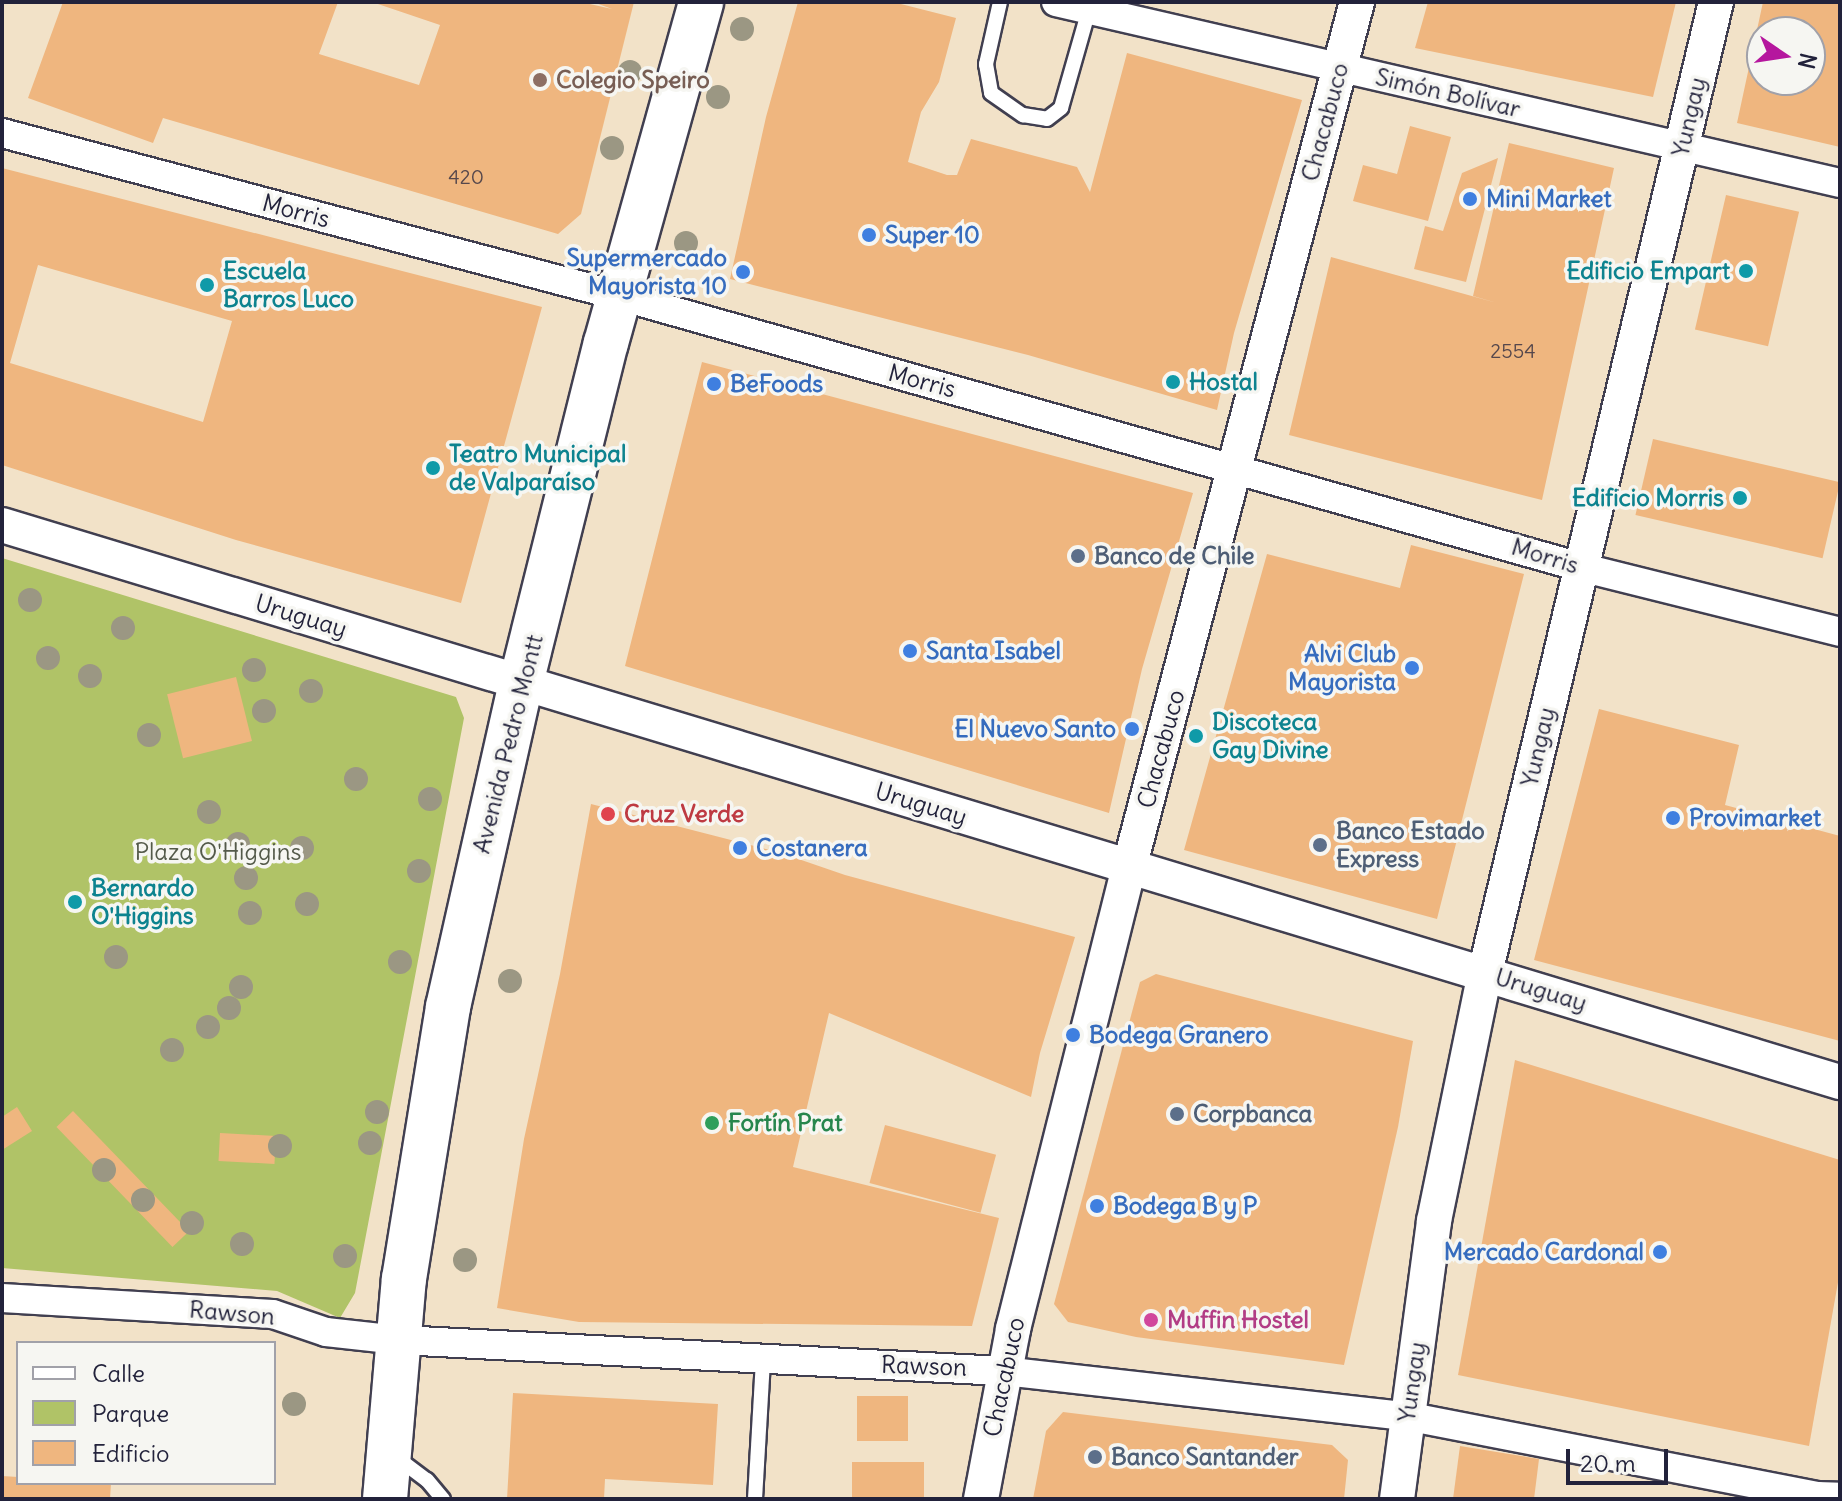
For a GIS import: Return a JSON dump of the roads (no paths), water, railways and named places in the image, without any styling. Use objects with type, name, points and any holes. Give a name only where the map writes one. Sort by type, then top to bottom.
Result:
[{"type":"main road","name":"Avenida Pedro Montt","points":[[385,1499],[404,1279],[448,1007],[521,683],[620,296],[701,2]]},
{"type":"street","name":"Simón Bolívar","points":[[1056,2],[1840,183]]},
{"type":"street","name":"Chacabuco","points":[[981,1499],[1003,1371],[1129,868],[1357,2]]},
{"type":"street","name":"Yungay","points":[[1397,1499],[1434,1221],[1485,973],[1716,2]]},
{"type":"street","name":"Morris","points":[[2,133],[620,296],[1236,467],[1580,567],[1840,632]]},
{"type":"street","name":"Uruguay","points":[[2,525],[1840,1082]]},
{"type":"street","name":"Rawson","points":[[2,1298],[273,1314],[326,1332],[399,1340],[1003,1371],[1406,1416],[1840,1497]]},
{"type":"lane","points":[[1000,2],[986,64],[991,93],[1023,115],[1047,119],[1061,108],[1089,10]]},
{"type":"lane","points":[[755,1499],[763,1361]]},
{"type":"lane","points":[[389,1452],[427,1480],[443,1499]]},
{"type":"place","name":"Colegio Speiro","points":[[540,80]]},
{"type":"place","name":"Mini Market","points":[[1470,199]]},
{"type":"place","name":"Super 10","points":[[869,235]]},
{"type":"place","name":"Edificio Empart","points":[[1746,271]]},
{"type":"place","name":"Supermercado Mayorista 10","points":[[743,272]]},
{"type":"place","name":"Escuela Barros Luco","points":[[207,285]]},
{"type":"place","name":"Hostal","points":[[1173,382]]},
{"type":"place","name":"BeFoods","points":[[714,384]]},
{"type":"place","name":"Teatro Municipal de Valparaíso","points":[[433,468]]},
{"type":"place","name":"Edificio Morris","points":[[1740,498]]},
{"type":"place","name":"Banco de Chile","points":[[1078,556]]},
{"type":"place","name":"Santa Isabel","points":[[910,651]]},
{"type":"place","name":"Alvi Club Mayorista","points":[[1412,668]]},
{"type":"place","name":"El Nuevo Santo","points":[[1132,729]]},
{"type":"place","name":"Discoteca Gay Divine","points":[[1196,736]]},
{"type":"place","name":"Cruz Verde","points":[[608,814]]},
{"type":"place","name":"Provimarket","points":[[1673,818]]},
{"type":"place","name":"Banco Estado Express","points":[[1320,845]]},
{"type":"place","name":"Costanera","points":[[740,848]]},
{"type":"place","name":"Bernardo O'Higgins","points":[[75,902]]},
{"type":"place","name":"Bodega Granero","points":[[1073,1035]]},
{"type":"place","name":"Corpbanca","points":[[1177,1114]]},
{"type":"place","name":"Fortín Prat","points":[[712,1123]]},
{"type":"place","name":"Bodega B y P","points":[[1097,1206]]},
{"type":"place","name":"Mercado Cardonal","points":[[1660,1252]]},
{"type":"place","name":"Muffin Hostel","points":[[1151,1320]]},
{"type":"place","name":"Banco Santander","points":[[1095,1457]]},
{"type":"park label","name":"Plaza O'Higgins","points":[[218,852]]}]
